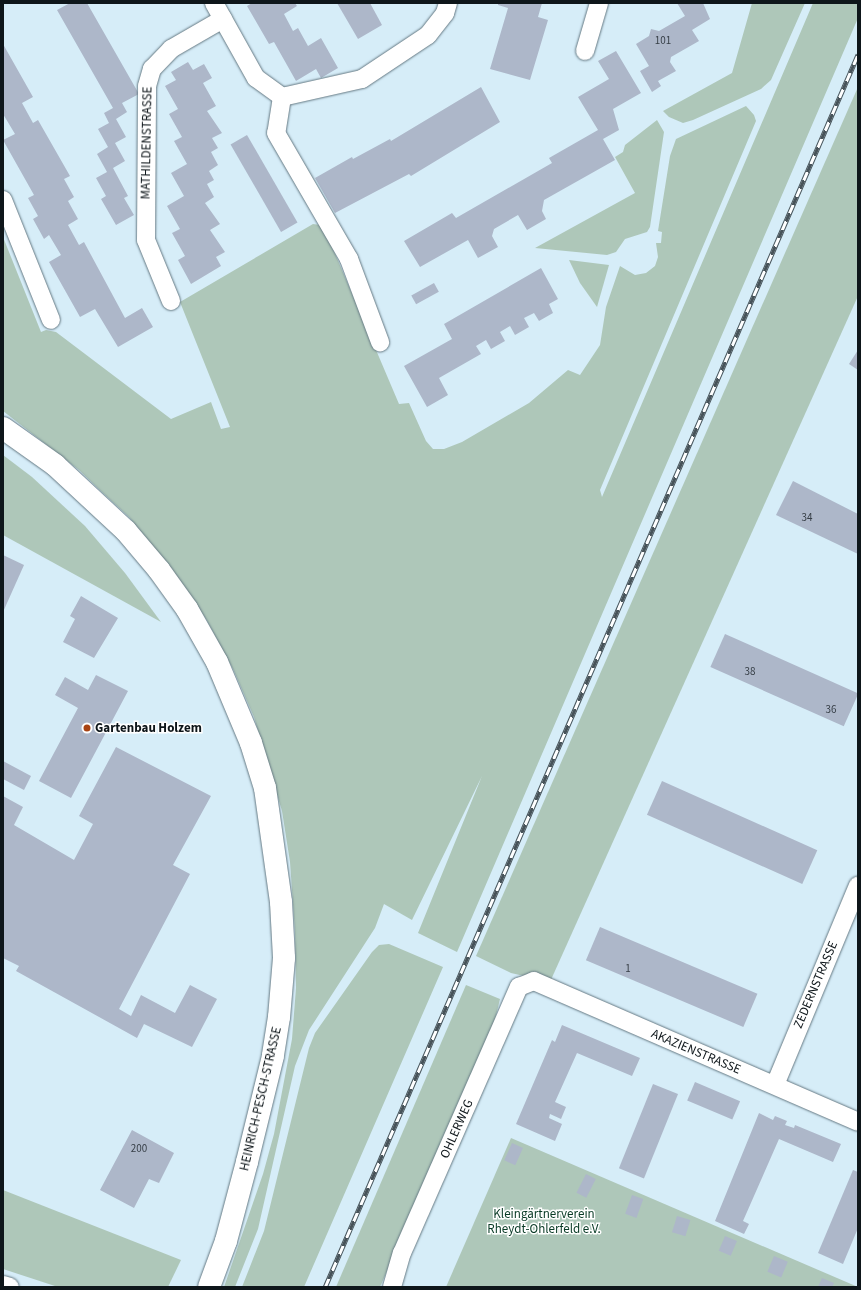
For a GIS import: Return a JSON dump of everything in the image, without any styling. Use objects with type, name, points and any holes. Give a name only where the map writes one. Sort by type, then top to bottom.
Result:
[{"type":"street","points":[[214,3],[256,78],[282,97],[362,79],[428,35],[445,14],[448,3]]},
{"type":"street","points":[[585,51],[599,3]]},
{"type":"street","name":"MATHILDENSTRASSE","points":[[171,301],[146,240],[147,86],[152,69],[171,49],[223,19]]},
{"type":"street","points":[[282,97],[276,133],[349,259],[380,342]]},
{"type":"street","points":[[3,200],[51,320]]},
{"type":"street","name":"HEINRICH-PESCH-STRASSE","points":[[3,428],[55,465],[126,531],[159,570],[187,609],[217,662],[252,743],[265,788],[281,902],[284,958],[279,1017],[273,1056],[245,1170],[226,1241],[209,1287]]},
{"type":"street","name":"ZEDERNSTRASSE","points":[[774,1085],[858,886]]},
{"type":"street","name":"AKAZIENSTRASSE","points":[[534,981],[858,1122]]},
{"type":"street","name":"OHLERWEG","points":[[392,1287],[402,1253],[519,987],[534,981]]},
{"type":"street","points":[[3,1285],[10,1287]]},
{"type":"green space","points":[[752,3],[805,3],[771,80],[761,89],[693,120],[683,123],[669,117],[663,111],[732,73]]},
{"type":"green space","points":[[813,3],[858,3],[858,18],[457,952],[418,933],[482,776],[412,920],[384,904],[375,928],[309,1030],[295,1066],[258,1229],[235,1287],[224,1287],[263,1174],[274,1134],[292,1039],[296,988],[295,932],[290,862],[282,811],[254,717],[233,669],[206,619],[171,568],[129,517],[79,470],[3,411],[3,237],[41,332],[46,330],[56,332],[171,419],[211,402],[221,429],[230,427],[180,302],[313,224],[320,225],[325,230],[399,404],[409,403],[426,441],[433,449],[444,449],[462,442],[529,403],[568,370],[580,375],[600,345],[606,307],[620,266],[635,275],[646,273],[655,266],[658,257],[656,243],[661,243],[662,232],[658,231],[670,156],[676,139],[746,106],[754,115],[756,121],[600,490],[602,497]]},
{"type":"green space","points":[[858,87],[858,296],[550,982],[511,973],[476,956]]},
{"type":"green space","points":[[657,120],[664,132],[650,227],[647,232],[625,239],[616,252],[607,255],[535,248],[635,193],[615,157],[623,152],[625,145]]},
{"type":"green space","points":[[569,260],[609,265],[597,307],[580,283]]},
{"type":"green space","points":[[3,455],[32,477],[85,526],[125,573],[161,622],[3,535]]},
{"type":"green space","points":[[389,944],[443,967],[304,1287],[242,1287],[264,1231],[309,1048],[315,1033],[372,952],[379,945]]},
{"type":"green space","points":[[466,985],[500,999],[492,1032],[380,1287],[336,1287]]},
{"type":"green space","name":"Kleingärtnerverein Rheydt-Ohlerfeld e.V.","points":[[511,1138],[858,1287],[446,1287]]},
{"type":"green space","points":[[3,1190],[181,1260],[168,1287],[58,1287],[3,1269]]},
{"type":"building","points":[[70,3],[87,3],[139,94],[122,103],[127,112],[116,119],[126,137],[115,143],[125,161],[113,168],[128,196],[124,198],[134,215],[116,225],[101,199],[106,196],[96,178],[107,172],[97,154],[108,147],[98,129],[109,123],[104,113],[113,108],[57,10]]},
{"type":"building","points":[[252,3],[295,3],[297,6],[284,14],[293,31],[298,28],[308,46],[321,38],[338,68],[321,78],[316,69],[296,81],[274,42],[269,44],[247,6]]},
{"type":"building","points":[[337,3],[370,3],[382,25],[358,39]]},
{"type":"building","points":[[498,3],[542,3],[538,17],[548,20],[530,80],[490,69],[508,8],[498,5]]},
{"type":"building","points":[[677,3],[703,3],[710,19],[692,30],[699,41],[671,57],[670,62],[676,71],[658,81],[661,86],[652,92],[640,71],[649,66],[636,44],[649,36],[651,29],[659,31],[685,16]]},
{"type":"building","points":[[3,44],[33,97],[22,103],[33,123],[38,120],[70,176],[64,179],[74,197],[68,201],[78,219],[68,225],[79,245],[84,242],[125,318],[142,308],[153,327],[118,347],[95,309],[80,317],[49,262],[61,255],[49,235],[44,239],[33,219],[38,216],[28,198],[34,195],[3,140],[15,134],[3,114]]},
{"type":"building","points":[[616,51],[641,93],[613,109],[619,130],[603,139],[615,160],[544,200],[542,211],[546,219],[527,230],[518,215],[494,229],[492,236],[498,247],[478,258],[468,240],[420,267],[404,241],[452,213],[456,218],[552,163],[549,158],[598,130],[578,97],[609,79],[598,61]]},
{"type":"building","points":[[188,62],[193,70],[204,64],[212,78],[203,83],[216,106],[207,111],[222,133],[212,138],[218,148],[211,152],[218,165],[209,171],[214,180],[207,184],[214,197],[205,203],[220,224],[210,230],[225,252],[216,257],[221,266],[191,284],[178,260],[185,256],[172,233],[180,229],[167,206],[184,196],[171,173],[187,164],[174,141],[182,137],[169,114],[178,109],[165,86],[176,80],[171,72]]},
{"type":"building","points":[[481,87],[500,122],[411,176],[409,174],[335,213],[315,178],[352,157],[353,159],[390,139],[391,141]]},
{"type":"building","points":[[247,135],[298,222],[281,232],[231,144]]},
{"type":"building","points":[[541,268],[558,299],[549,304],[553,313],[539,321],[534,313],[524,318],[529,327],[515,335],[510,326],[500,332],[505,341],[491,349],[486,340],[476,346],[481,354],[439,378],[448,395],[427,407],[404,366],[452,339],[444,324]]},
{"type":"building","points":[[434,283],[439,292],[416,304],[411,296]]},
{"type":"building","points":[[858,350],[858,370],[849,364]]},
{"type":"building","points":[[793,481],[858,514],[858,554],[776,515]]},
{"type":"building","points":[[3,555],[24,565],[3,612]]},
{"type":"building","points":[[81,596],[118,618],[94,658],[63,642],[75,619],[70,616]]},
{"type":"building","points":[[725,634],[858,693],[844,726],[710,667]]},
{"type":"building","points":[[96,675],[128,691],[71,798],[39,781],[78,708],[55,695],[65,677],[88,690]]},
{"type":"building","points":[[116,747],[211,796],[173,865],[190,874],[119,1009],[131,1016],[141,995],[175,1013],[190,985],[217,999],[192,1047],[144,1024],[137,1038],[16,971],[19,966],[3,958],[3,796],[23,807],[14,825],[74,860],[93,824],[79,816]]},
{"type":"building","points":[[3,761],[31,776],[24,790],[3,779]]},
{"type":"building","points":[[662,781],[817,850],[802,884],[647,815]]},
{"type":"building","points":[[600,927],[757,994],[743,1027],[586,960]]},
{"type":"building","points":[[562,1025],[640,1058],[632,1076],[577,1053],[555,1102],[566,1107],[561,1119],[550,1114],[549,1118],[562,1124],[555,1141],[516,1124],[552,1040],[555,1042]]},
{"type":"building","points":[[695,1082],[740,1101],[732,1120],[687,1100]]},
{"type":"building","points":[[653,1084],[678,1094],[644,1178],[619,1168]]},
{"type":"building","points":[[759,1113],[773,1120],[775,1116],[787,1121],[785,1125],[794,1128],[795,1125],[841,1144],[833,1162],[779,1139],[743,1221],[749,1224],[744,1234],[715,1221]]},
{"type":"building","points":[[132,1130],[174,1153],[159,1183],[149,1179],[134,1208],[100,1190]]},
{"type":"building","points":[[512,1143],[523,1148],[515,1165],[504,1160]]},
{"type":"building","points":[[853,1170],[858,1172],[858,1228],[843,1264],[818,1253]]},
{"type":"building","points":[[586,1174],[596,1179],[586,1198],[576,1193]]},
{"type":"building","points":[[632,1195],[643,1199],[636,1218],[625,1214]]},
{"type":"building","points":[[677,1216],[690,1220],[685,1236],[672,1232]]},
{"type":"building","points":[[725,1236],[737,1241],[731,1256],[719,1251]]},
{"type":"building","points":[[774,1256],[788,1262],[781,1278],[767,1272]]},
{"type":"building","points":[[822,1278],[834,1283],[832,1287],[818,1287]]},
{"type":"railway","points":[[325,1287],[858,54]]},
{"type":"place","name":"Gartenbau Holzem","points":[[87,728]]}]
